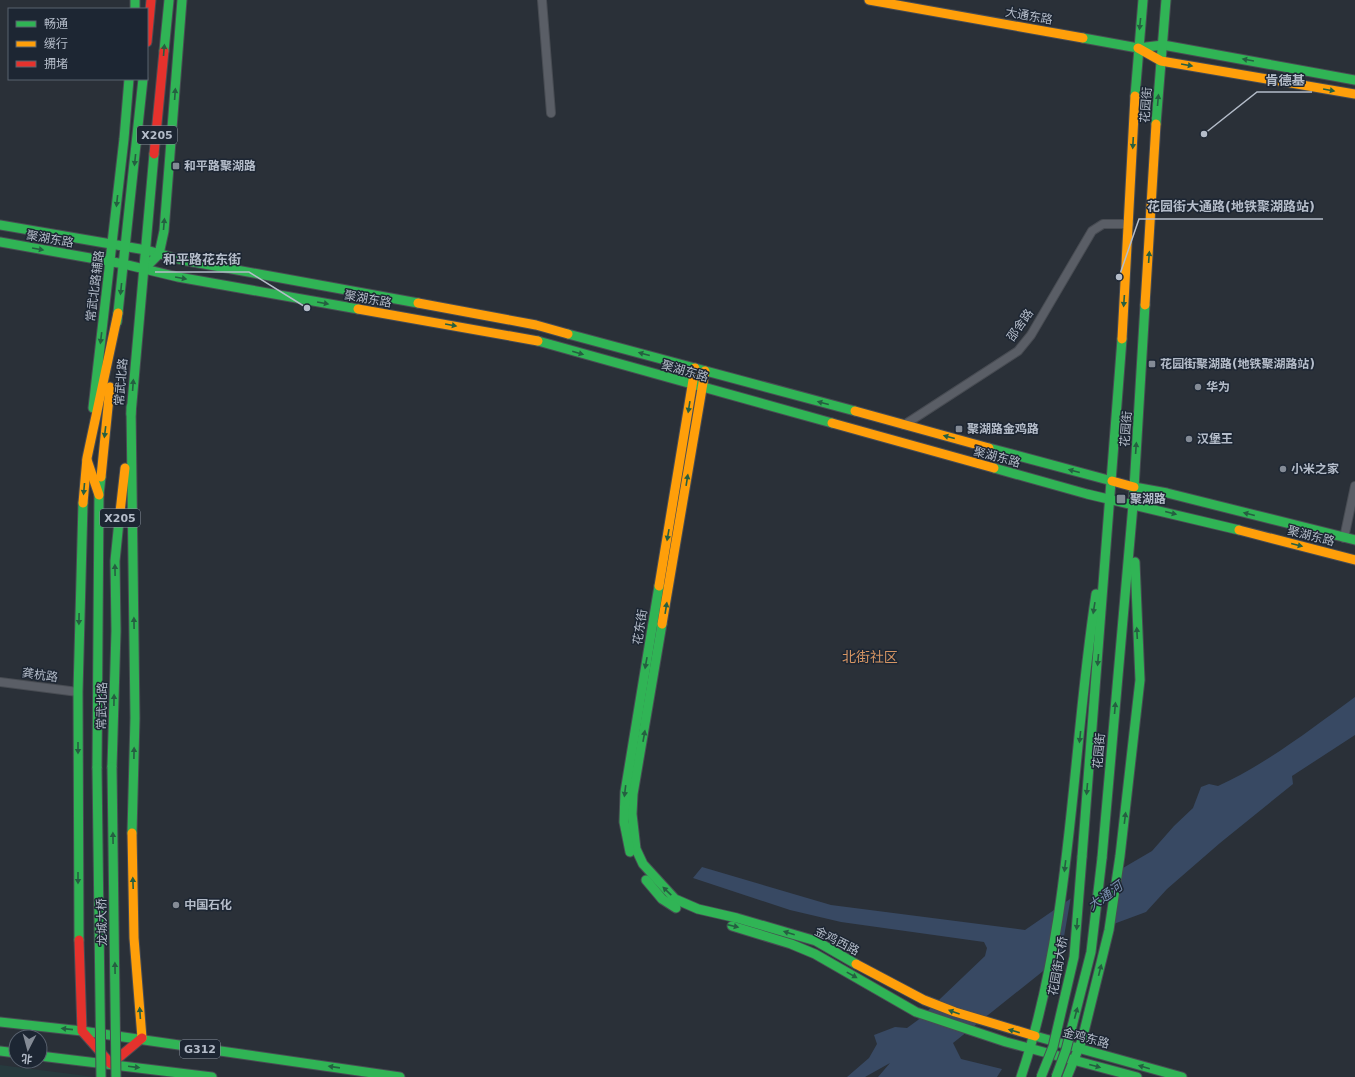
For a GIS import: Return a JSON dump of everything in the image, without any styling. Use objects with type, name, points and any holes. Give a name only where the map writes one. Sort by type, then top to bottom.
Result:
[{"type":"main road","points":[[148,32],[151,0]]},
{"type":"main road","name":"常武北路","points":[[112,767],[116,630],[115,561],[169,0]]},
{"type":"main road","points":[[143,270],[159,254],[164,231],[182,0]]},
{"type":"main road","name":"大通东路","points":[[869,0],[1138,48],[1163,45],[1355,80]]},
{"type":"main road","name":"花园街","points":[[1082,857],[1111,500],[1129,224],[1138,48],[1143,0]]},
{"type":"main road","name":"花园街","points":[[1056,1077],[1066,1050],[1091,952],[1102,858],[1133,505],[1166,0]]},
{"type":"main road","name":"大通东路","points":[[1138,48],[1161,61],[1355,94]]},
{"type":"main road","name":"常武北路辅路","points":[[99,495],[87,458],[112,244],[129,80]]},
{"type":"main road","name":"常武北路","points":[[97,768],[99,495],[143,80]]},
{"type":"main road","name":"聚湖东路","points":[[0,225],[126,246],[182,260],[536,325],[1112,482],[1167,493],[1355,540]]},
{"type":"main road","name":"聚湖东路","points":[[0,242],[124,264],[143,270],[534,340],[1111,500],[1175,514],[1355,560]]},
{"type":"main road","points":[[118,313],[87,458],[82,512],[78,692],[78,914],[82,1031],[111,1064],[142,1040],[134,938],[132,844],[135,718],[131,407]]},
{"type":"main road","name":"花东街","points":[[652,882],[640,873],[630,852],[625,833],[625,792],[695,368]]},
{"type":"main road","name":"花东街","points":[[652,882],[636,849],[632,814],[633,794],[705,371]]},
{"type":"main road","points":[[1020,1077],[1030,1049],[1049,983],[1080,734],[1087,658],[1111,500]]},
{"type":"main road","points":[[1067,1077],[1078,1048],[1091,1005],[1109,930],[1120,856],[1140,680],[1137,637],[1133,505]]},
{"type":"main road","name":"龙城大桥","points":[[112,767],[116,1077]]},
{"type":"main road","name":"龙城大桥","points":[[97,768],[101,1077]]},
{"type":"main road","name":"花园街大桥","points":[[1041,1077],[1053,1048],[1074,957],[1082,857]]},
{"type":"main road","name":"金鸡西路","points":[[652,882],[675,899],[698,909],[738,918],[816,941],[924,1000],[985,1022]]},
{"type":"main road","name":"金鸡西路","points":[[652,882],[662,899],[679,909],[699,917],[742,928],[809,952],[916,1012],[974,1032]]},
{"type":"main road","name":"G312","points":[[0,1022],[82,1031],[400,1077]]},
{"type":"main road","name":"金鸡东路","points":[[985,1022],[1182,1077]]},
{"type":"main road","name":"金鸡东路","points":[[974,1032],[1030,1049],[1137,1077]]},
{"type":"main road","name":"G312","points":[[48,1057],[212,1077]]},
{"type":"street","points":[[542,0],[551,113]]},
{"type":"street","name":"邵舍路","points":[[904,425],[1018,351],[1031,335],[1092,231],[1103,224],[1129,224]]},
{"type":"street","points":[[1344,538],[1355,486]]},
{"type":"street","name":"龚杭路","points":[[0,682],[78,692]]},
{"type":"green space","points":[[0,1065],[8,1066],[8,1069],[32,1069],[95,1077],[0,1077]]},
{"type":"water","name":"大通河","points":[[1355,697],[1355,735],[1292,776],[1293,784],[1220,843],[1167,889],[1146,912],[1092,932],[953,1043],[961,1059],[1002,1069],[997,1077],[878,1077],[890,1063],[865,1077],[847,1077],[869,1058],[877,1044],[874,1035],[895,1027],[907,1028],[918,1020],[985,956],[987,948],[984,942],[841,922],[790,910],[693,878],[702,867],[831,905],[1025,930],[1070,899],[1152,851],[1174,826],[1193,808],[1201,787],[1209,784],[1218,786],[1254,767],[1289,745]]},
{"type":"pier","points":[[1119,868],[1110,928],[1093,934],[1060,960],[1071,896]]},
{"type":"traffic: fast","points":[[135,0],[135,8]]},
{"type":"traffic: fast","points":[[164,51],[169,0]]},
{"type":"traffic: fast","points":[[143,270],[159,254],[164,231],[182,0]]},
{"type":"traffic: fast","points":[[1135,96],[1143,0]]},
{"type":"traffic: fast","points":[[1156,124],[1166,0]]},
{"type":"traffic: fast","points":[[1083,38],[1138,48],[1163,45],[1355,80]]},
{"type":"traffic: fast","points":[[93,408],[124,139],[129,80]]},
{"type":"traffic: fast","points":[[117,322],[143,80]]},
{"type":"traffic: fast","points":[[131,414],[154,154]]},
{"type":"traffic: fast","points":[[0,225],[146,250],[182,260],[418,303]]},
{"type":"traffic: fast","points":[[0,242],[124,264],[178,277],[358,309]]},
{"type":"traffic: fast","points":[[1102,858],[1133,505],[1145,305]]},
{"type":"traffic: fast","points":[[568,334],[855,411]]},
{"type":"traffic: fast","points":[[1082,857],[1122,339]]},
{"type":"traffic: fast","points":[[538,341],[832,423]]},
{"type":"traffic: fast","points":[[131,407],[135,718],[132,833]]},
{"type":"traffic: fast","points":[[989,448],[1112,481]]},
{"type":"traffic: fast","points":[[994,468],[1087,494],[1239,530]]},
{"type":"traffic: fast","points":[[97,768],[99,495],[101,477]]},
{"type":"traffic: fast","points":[[1134,487],[1167,493],[1355,540]]},
{"type":"traffic: fast","points":[[79,940],[78,692],[83,503]]},
{"type":"traffic: fast","points":[[112,767],[116,631],[115,561],[119,521]]},
{"type":"traffic: fast","points":[[1067,1077],[1082,1040],[1109,930],[1120,856],[1140,680],[1135,562]]},
{"type":"traffic: fast","points":[[630,852],[624,822],[625,792],[659,586]]},
{"type":"traffic: fast","points":[[1021,1077],[1038,1018],[1051,958],[1061,898],[1096,594]]},
{"type":"traffic: fast","points":[[662,624],[633,794],[632,814],[636,849],[643,864],[675,899],[698,909],[737,918],[816,941],[856,964]]},
{"type":"traffic: fast","points":[[112,767],[116,1077]]},
{"type":"traffic: fast","points":[[97,768],[101,1077]]},
{"type":"traffic: fast","points":[[1041,1077],[1053,1047],[1074,957],[1082,857]]},
{"type":"traffic: fast","points":[[1056,1077],[1066,1050],[1091,952],[1102,858]]},
{"type":"traffic: fast","points":[[646,880],[662,899],[676,908]]},
{"type":"traffic: fast","points":[[732,926],[791,944],[815,954],[916,1012],[1006,1042],[1137,1077]]},
{"type":"traffic: fast","points":[[0,1022],[82,1031],[400,1077]]},
{"type":"traffic: fast","points":[[1035,1036],[1182,1077]]},
{"type":"traffic: fast","points":[[0,1051],[8,1052]]},
{"type":"traffic: fast","points":[[48,1057],[212,1077]]},
{"type":"traffic: slow","points":[[869,0],[1083,38]]},
{"type":"traffic: slow","points":[[1138,48],[1161,61],[1355,94]]},
{"type":"traffic: slow","points":[[1122,339],[1135,96]]},
{"type":"traffic: slow","points":[[1145,305],[1156,124]]},
{"type":"traffic: slow","points":[[418,303],[536,325],[568,334]]},
{"type":"traffic: slow","points":[[358,309],[538,341]]},
{"type":"traffic: slow","points":[[83,503],[87,458],[118,313]]},
{"type":"traffic: slow","points":[[659,586],[695,368]]},
{"type":"traffic: slow","points":[[662,624],[705,371]]},
{"type":"traffic: slow","points":[[101,477],[110,387]]},
{"type":"traffic: slow","points":[[855,411],[989,448]]},
{"type":"traffic: slow","points":[[832,423],[994,468]]},
{"type":"traffic: slow","points":[[87,460],[99,495]]},
{"type":"traffic: slow","points":[[119,521],[125,468]]},
{"type":"traffic: slow","points":[[1112,481],[1134,487]]},
{"type":"traffic: slow","points":[[1239,530],[1355,560]]},
{"type":"traffic: slow","points":[[132,833],[134,938],[142,1038]]},
{"type":"traffic: slow","points":[[856,964],[924,1000],[955,1012],[1035,1036]]},
{"type":"traffic: jam","points":[[148,32],[151,0]]},
{"type":"traffic: jam","points":[[154,154],[164,51]]},
{"type":"traffic: jam","points":[[79,940],[82,1031],[111,1064],[142,1038]]},
{"type":"place","name":"肯德基","points":[[1204,134]]},
{"type":"place","name":"和平路聚湖路","points":[[176,166]]},
{"type":"place","name":"花园街大通路(地铁聚湖路站)","points":[[1119,277]]},
{"type":"place","name":"和平路花东街","points":[[307,308]]},
{"type":"place","name":"花园街聚湖路(地铁聚湖路站)","points":[[1152,364]]},
{"type":"place","name":"华为","points":[[1198,387]]},
{"type":"place","name":"聚湖路金鸡路","points":[[959,429]]},
{"type":"place","name":"汉堡王","points":[[1189,439]]},
{"type":"place","name":"小米之家","points":[[1283,469]]},
{"type":"place","name":"聚湖路","points":[[1121,499]]},
{"type":"place","name":"中国石化","points":[[176,905]]},
{"type":"district","name":"北街社区","points":[[870,657]]}]
